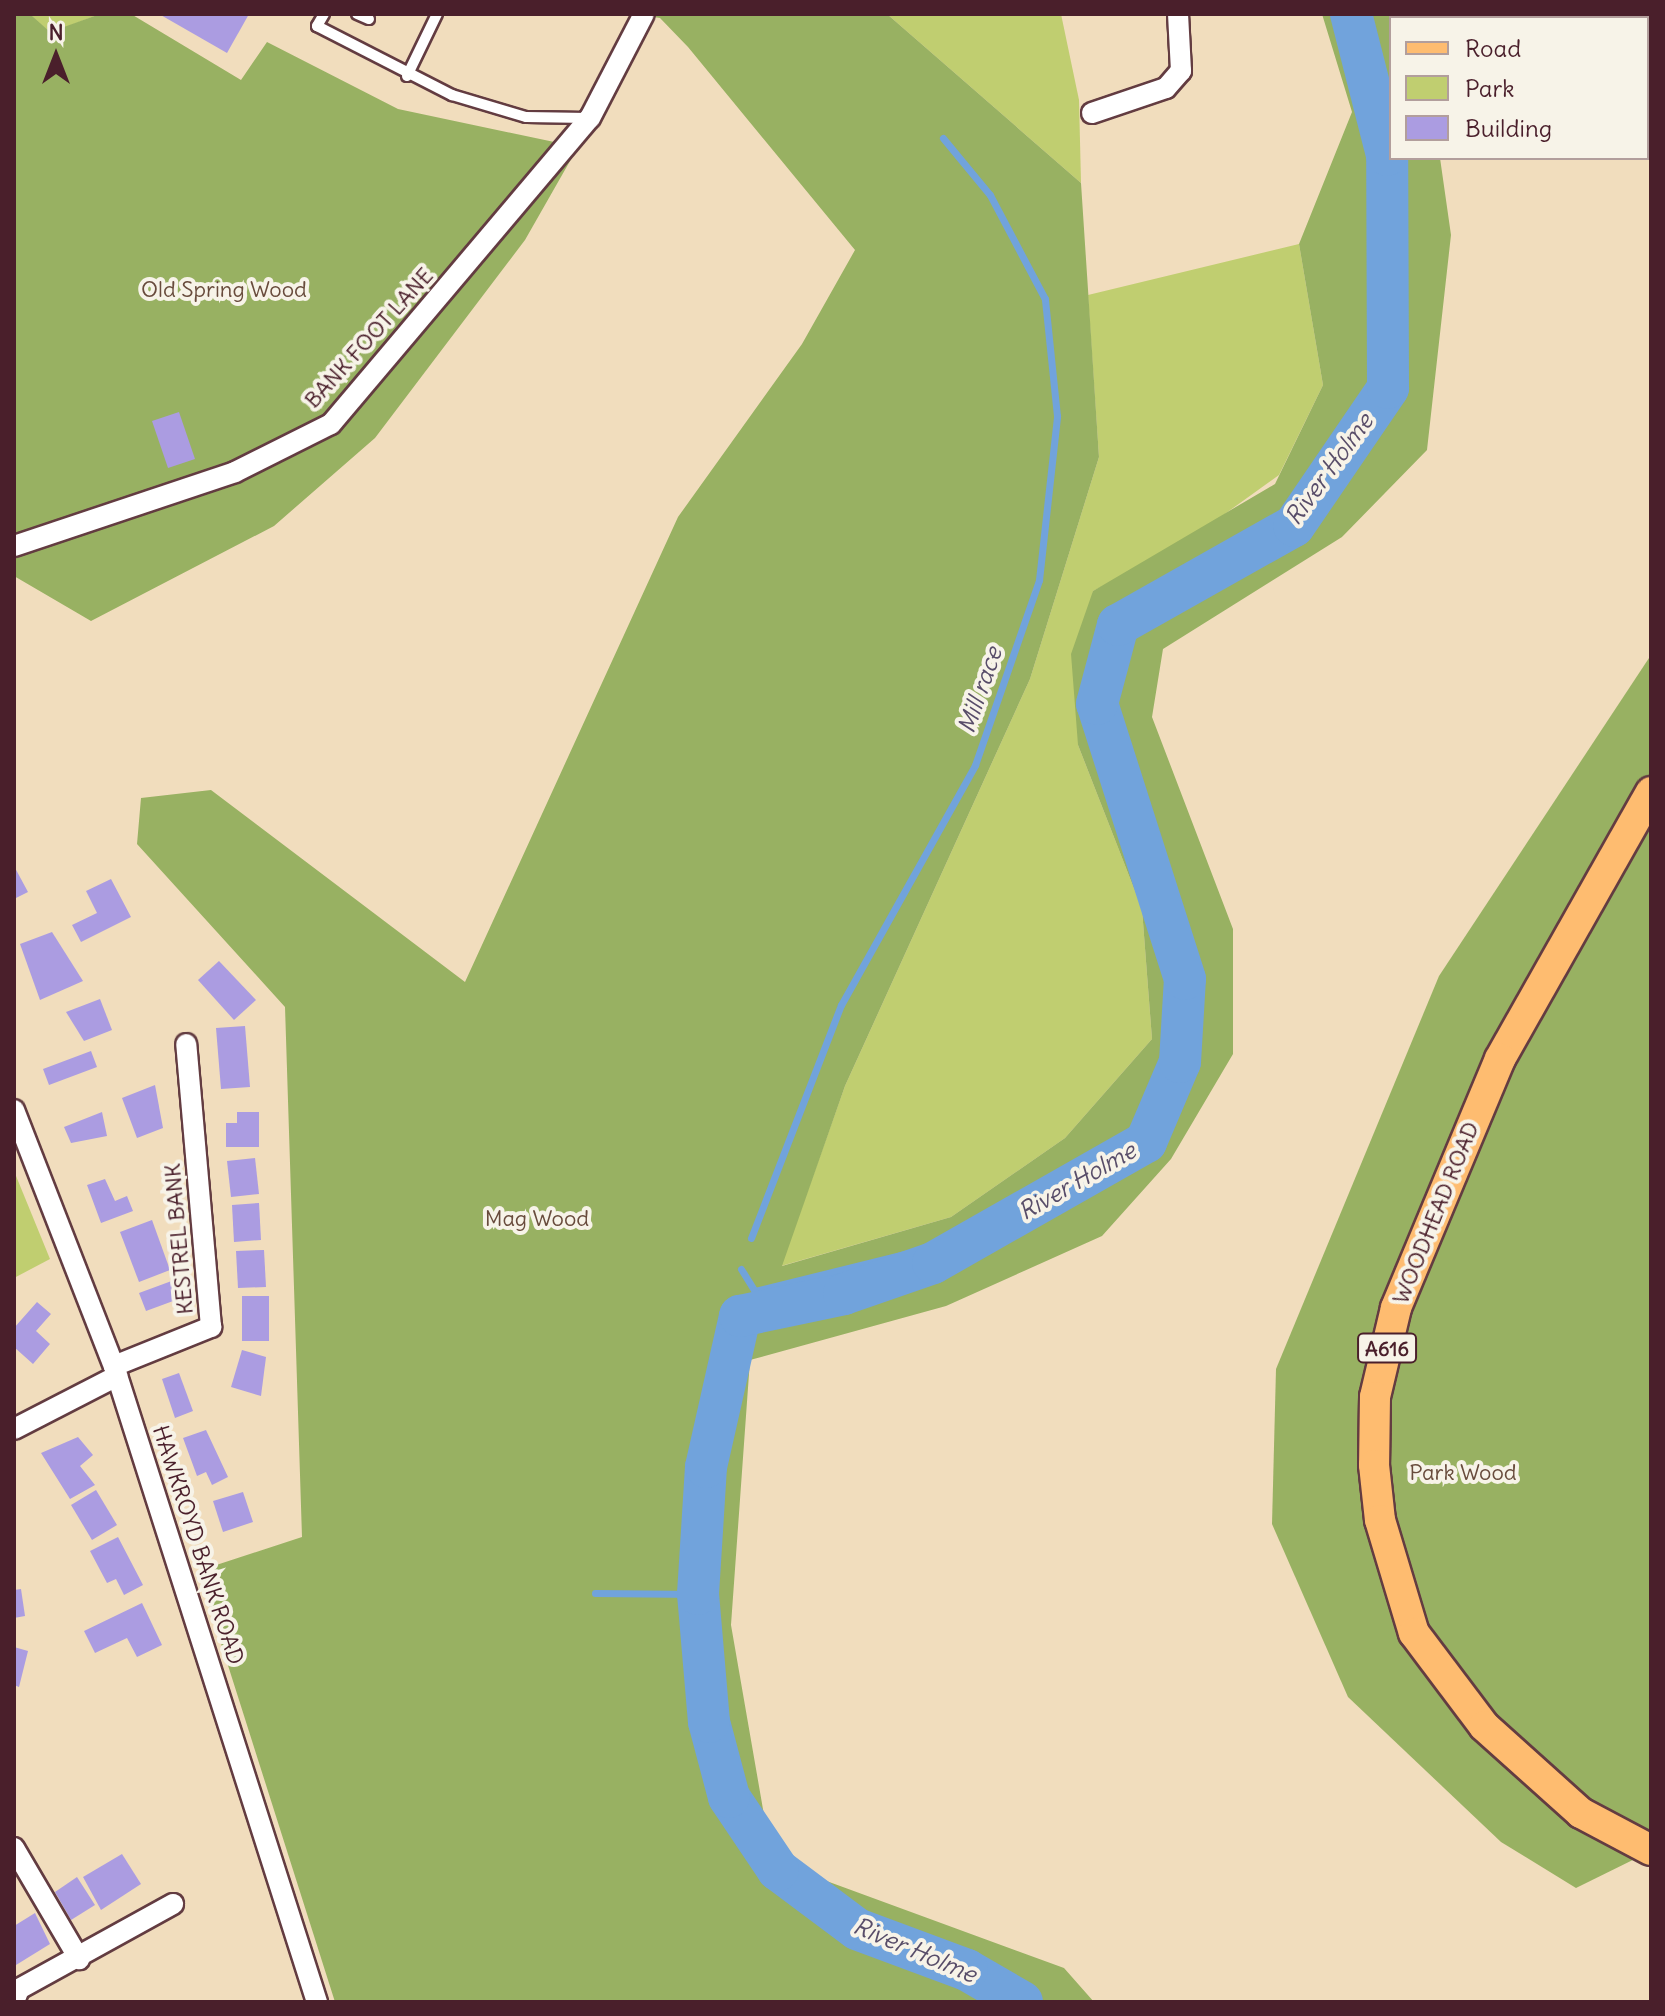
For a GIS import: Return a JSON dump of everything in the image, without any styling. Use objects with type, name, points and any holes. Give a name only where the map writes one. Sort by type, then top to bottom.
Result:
[{"type":"main road","name":"WOODHEAD ROAD","points":[[1651,792],[1500,1059],[1396,1308],[1375,1397],[1374,1465],[1380,1520],[1414,1633],[1484,1726],[1581,1813],[1651,1850]]},
{"type":"street","name":"BANK FOOT LANE","points":[[14,546],[235,472],[331,424],[590,118],[644,14]]},
{"type":"street","points":[[1092,113],[1166,88],[1181,71],[1178,14]]},
{"type":"street","name":"KESTREL BANK","points":[[115,1371],[211,1327],[186,1044]]},
{"type":"street","name":"HAWKROYD BANK ROAD","points":[[14,1110],[115,1371],[317,2002]]},
{"type":"street","points":[[14,1429],[115,1371]]},
{"type":"street","points":[[14,1848],[79,1959]]},
{"type":"street","points":[[14,2002],[19,1989],[79,1959],[173,1904]]},
{"type":"lane","points":[[324,14],[317,26],[407,76],[526,117],[590,118]]},
{"type":"lane","points":[[357,14],[369,19]]},
{"type":"lane","points":[[407,76],[437,14]]},
{"type":"green space","name":"Old Spring Wood","points":[[14,14],[30,14],[50,32],[100,14],[131,14],[241,80],[267,42],[398,109],[578,147],[525,240],[375,438],[274,526],[91,621],[14,576]]},
{"type":"green space","points":[[30,14],[100,14],[50,33]]},
{"type":"green space","name":"Mag Wood","points":[[636,14],[887,14],[1081,183],[1099,457],[1030,679],[845,1086],[782,1266],[951,1217],[1065,1138],[1152,1039],[1142,909],[1078,745],[1071,654],[1093,591],[1275,484],[1323,385],[1299,244],[1352,112],[1322,14],[1418,14],[1389,16],[1389,160],[1440,160],[1451,235],[1427,450],[1342,537],[1163,649],[1152,717],[1233,929],[1233,1054],[1171,1159],[1102,1236],[946,1306],[750,1360],[731,1625],[772,1861],[1064,1968],[1094,2002],[335,2002],[198,1571],[302,1537],[285,1007],[137,844],[141,798],[211,790],[465,982],[678,517],[802,344],[855,250],[688,47],[660,18]]},
{"type":"green space","points":[[887,14],[1061,14],[1079,100],[1081,183]]},
{"type":"green space","points":[[1299,244],[1323,385],[1279,475],[1183,544],[1093,591],[1078,745],[1142,909],[1152,1039],[1065,1138],[951,1217],[781,1266],[845,1086],[1030,679],[1099,457],[1088,295]]},
{"type":"green space","name":"Park Wood","points":[[1651,655],[1651,1851],[1576,1888],[1501,1842],[1348,1697],[1272,1524],[1276,1369],[1439,976]]},
{"type":"green space","points":[[14,1171],[50,1259],[14,1278]]},
{"type":"building","points":[[159,14],[249,14],[227,53]]},
{"type":"building","points":[[179,412],[195,459],[168,468],[152,421]]},
{"type":"building","points":[[14,866],[28,892],[14,899]]},
{"type":"building","points":[[111,879],[131,917],[81,942],[72,925],[97,913],[86,891]]},
{"type":"building","points":[[52,932],[83,981],[40,1000],[20,944]]},
{"type":"building","points":[[219,961],[256,1000],[234,1020],[198,980]]},
{"type":"building","points":[[100,999],[112,1030],[84,1041],[66,1012]]},
{"type":"building","points":[[245,1026],[250,1087],[221,1089],[216,1028]]},
{"type":"building","points":[[91,1051],[97,1067],[49,1085],[43,1069]]},
{"type":"building","points":[[155,1085],[163,1128],[137,1138],[122,1098]]},
{"type":"building","points":[[102,1112],[107,1136],[71,1143],[64,1127]]},
{"type":"building","points":[[237,1112],[259,1112],[259,1147],[226,1147],[226,1123],[237,1123]]},
{"type":"building","points":[[255,1158],[259,1194],[231,1197],[227,1161]]},
{"type":"building","points":[[105,1179],[115,1201],[127,1196],[133,1211],[101,1223],[87,1185]]},
{"type":"building","points":[[259,1203],[261,1240],[234,1242],[232,1205]]},
{"type":"building","points":[[152,1220],[170,1270],[139,1282],[120,1232]]},
{"type":"building","points":[[264,1250],[266,1287],[238,1288],[236,1251]]},
{"type":"building","points":[[177,1279],[184,1297],[146,1311],[139,1293]]},
{"type":"building","points":[[242,1296],[269,1296],[269,1341],[242,1341]]},
{"type":"building","points":[[37,1302],[51,1314],[36,1331],[50,1344],[33,1364],[14,1347],[14,1328]]},
{"type":"building","points":[[242,1350],[266,1357],[261,1396],[231,1387]]},
{"type":"building","points":[[179,1373],[193,1411],[175,1418],[162,1379]]},
{"type":"building","points":[[206,1430],[228,1477],[212,1485],[206,1472],[197,1476],[183,1438]]},
{"type":"building","points":[[78,1437],[93,1455],[80,1466],[95,1485],[70,1499],[41,1453]]},
{"type":"building","points":[[96,1490],[117,1525],[92,1540],[71,1505]]},
{"type":"building","points":[[243,1492],[253,1522],[223,1532],[213,1501]]},
{"type":"building","points":[[118,1537],[143,1585],[124,1595],[116,1579],[107,1583],[90,1551]]},
{"type":"building","points":[[21,1589],[25,1616],[14,1618],[14,1590]]},
{"type":"building","points":[[142,1603],[162,1645],[137,1657],[127,1638],[95,1653],[84,1631]]},
{"type":"building","points":[[14,1647],[28,1651],[19,1687],[14,1685]]},
{"type":"building","points":[[122,1854],[141,1884],[101,1910],[83,1877]]},
{"type":"building","points":[[77,1877],[95,1905],[71,1920],[55,1892]]},
{"type":"building","points":[[35,1913],[50,1944],[16,1965],[14,1926]]},
{"type":"waterway","name":"River Holme","points":[[1022,2002],[967,1970],[857,1929],[778,1870],[729,1797],[709,1722],[698,1594],[706,1467],[740,1316],[844,1294],[933,1263],[1146,1142],[1180,1062],[1185,979],[1097,704],[1118,625],[1294,526],[1388,388],[1387,155],[1351,14]]},
{"type":"waterway","name":"Mill race","points":[[751,1238],[841,1005],[975,765],[1039,580],[1057,416],[1045,299],[990,195],[943,138]]},
{"type":"waterway","name":"Mill race","points":[[741,1269],[755,1291],[969,1238]]},
{"type":"waterway","points":[[595,1593],[698,1594]]}]
